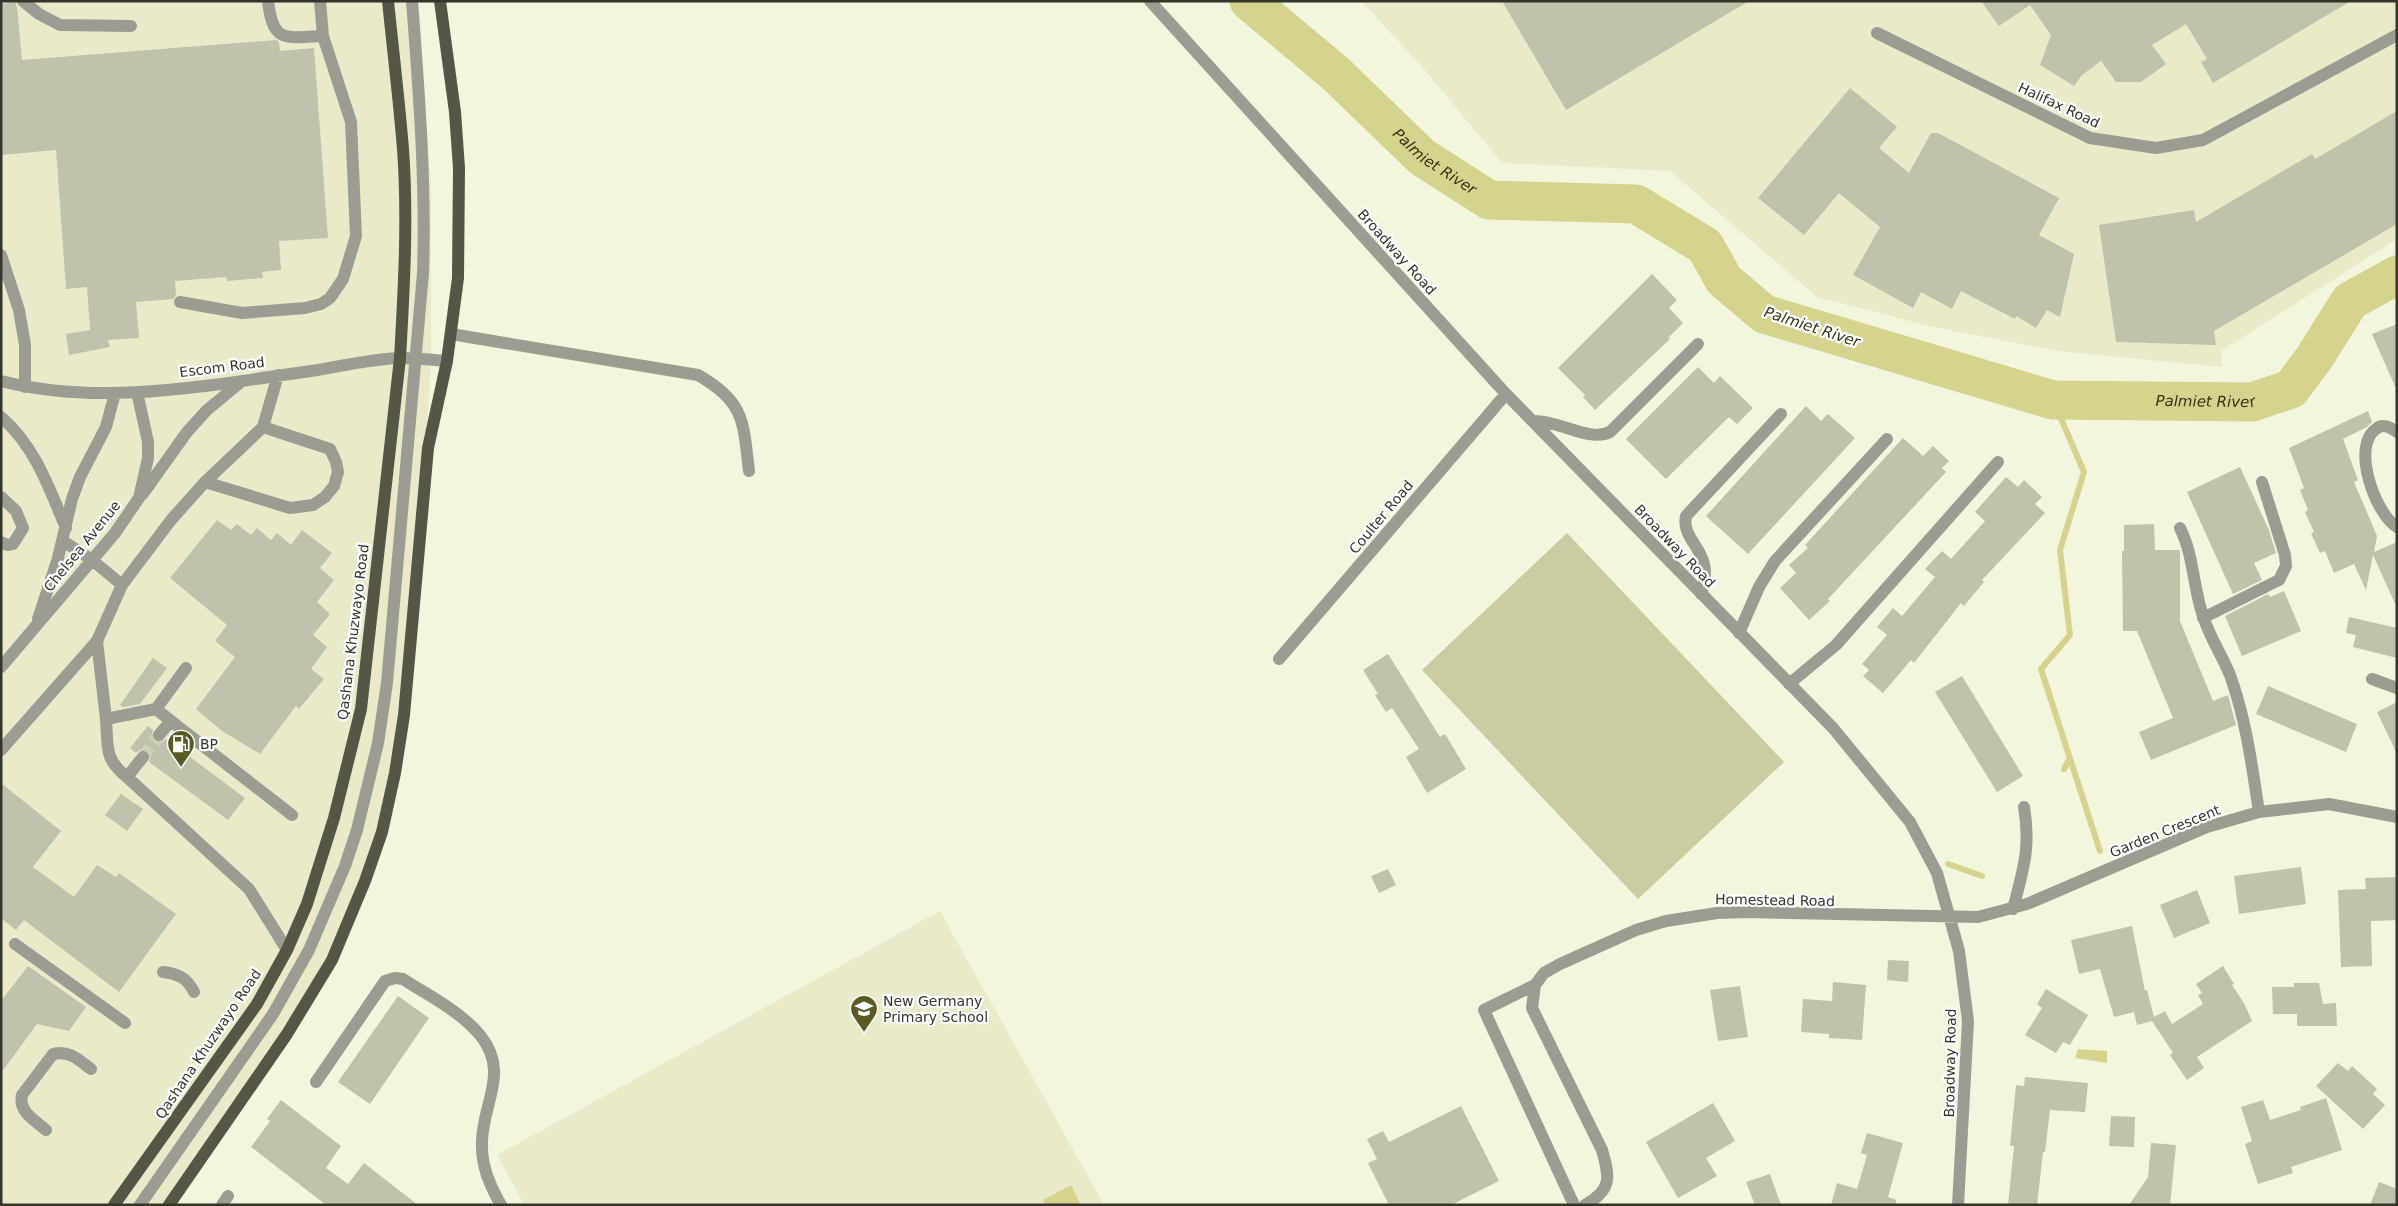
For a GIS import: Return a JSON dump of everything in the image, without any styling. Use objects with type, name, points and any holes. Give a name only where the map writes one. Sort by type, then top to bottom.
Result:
[{"type":"main road","name":"Qashana Khuzwayo Road","points":[[114,1205],[257,1004],[287,950],[307,904],[323,858],[361,708],[400,358],[405,244],[403,150],[388,1]]},
{"type":"main road","points":[[169,1205],[287,1034],[332,960],[365,881],[382,832],[395,773],[404,715],[428,448],[447,361],[458,278],[459,168],[455,112],[440,1]]},
{"type":"street","points":[[24,1],[39,14],[60,25],[130,26]]},
{"type":"street","points":[[268,1],[272,25],[281,35],[288,37],[323,36]]},
{"type":"street","points":[[180,302],[242,313],[304,308],[321,304],[330,298],[343,279],[356,236],[352,122],[323,36],[320,1]]},
{"type":"street","points":[[140,1205],[273,1014],[309,950],[345,866],[357,830],[378,742],[387,683],[416,360],[425,212],[424,160],[412,1]]},
{"type":"street","name":"Broadway Road","points":[[1150,1],[1506,394],[1535,421],[1833,728],[1910,822],[1937,873],[1959,951],[1968,1021],[1958,1205]]},
{"type":"street","name":"Halifax Road","points":[[1877,33],[2090,138],[2156,148],[2203,140],[2397,35]]},
{"type":"street","points":[[1,255],[19,310],[25,345],[25,387]]},
{"type":"street","points":[[450,334],[698,375],[726,394],[735,405],[743,425],[749,470]]},
{"type":"street","points":[[1535,421],[1553,422],[1595,436],[1603,436],[1610,432],[1698,344]]},
{"type":"street","name":"Escom Road","points":[[1,381],[25,387],[66,392],[116,393],[242,381],[400,358],[447,361]]},
{"type":"street","points":[[1,750],[98,641],[122,585],[171,520],[205,482],[264,427],[278,375]]},
{"type":"street","points":[[139,498],[187,432],[207,410],[242,381]]},
{"type":"street","name":"Chelsea Avenue","points":[[1,667],[115,533],[139,498],[148,458],[148,442],[137,392]]},
{"type":"street","name":"Chelsea Avenue","points":[[36,625],[65,534],[72,499],[80,477],[106,427],[116,393]]},
{"type":"street","name":"Coulter Road","points":[[1279,659],[1506,394]]},
{"type":"street","points":[[1701,594],[1706,572],[1705,560],[1689,533],[1686,526],[1686,516],[1781,414]]},
{"type":"street","points":[[1,417],[23,438],[34,456],[65,534],[122,585]]},
{"type":"street","points":[[2397,432],[2390,426],[2381,425],[2367,438],[2364,450],[2367,474],[2379,504],[2388,520],[2397,527]]},
{"type":"street","points":[[205,482],[290,508],[312,505],[325,497],[334,486],[338,472],[330,449],[264,427]]},
{"type":"street","points":[[1740,633],[1759,587],[1775,560],[1887,439]]},
{"type":"street","points":[[1789,684],[1836,645],[1998,462]]},
{"type":"street","points":[[2203,618],[2278,580],[2286,566],[2285,555],[2262,482]]},
{"type":"street","points":[[1,497],[16,511],[24,528],[13,544],[7,545],[1,542]]},
{"type":"street","points":[[2180,528],[2189,546],[2203,618],[2230,675],[2237,697],[2251,757],[2259,812]]},
{"type":"street","points":[[98,641],[110,758],[115,767],[249,889],[287,950]]},
{"type":"street","points":[[106,720],[156,709],[186,668]]},
{"type":"street","points":[[2372,678],[2397,688]]},
{"type":"street","points":[[156,709],[292,815]]},
{"type":"street","points":[[160,735],[171,720]]},
{"type":"street","points":[[127,777],[143,758]]},
{"type":"street","name":"Garden Crescent","points":[[1950,918],[1978,917],[2013,909],[2207,827],[2259,812],[2329,804],[2397,817]]},
{"type":"street","points":[[2013,909],[2028,848],[2028,831],[2024,807]]},
{"type":"street","name":"Homestead Road","points":[[1574,1205],[1484,1010],[1536,985],[1544,973],[1560,964],[1636,930],[1692,916],[1717,912],[1748,912],[1950,918]]},
{"type":"street","points":[[15,944],[125,1023]]},
{"type":"street","points":[[163,972],[181,976],[189,981],[194,992]]},
{"type":"street","points":[[316,1082],[385,981],[395,978],[403,980],[464,1018],[481,1036],[491,1053],[495,1084],[482,1139],[483,1162],[488,1182],[501,1205]]},
{"type":"street","points":[[1536,985],[1532,1008],[1602,1150],[1607,1168],[1605,1187],[1599,1197],[1585,1205]]},
{"type":"street","points":[[46,1130],[22,1109],[20,1102],[22,1095],[54,1054],[63,1052],[70,1054],[91,1069]]},
{"type":"shaded area","points":[[1,1],[413,1],[431,180],[431,360],[426,446],[401,716],[379,834],[330,960],[167,1205],[1,1205]]},
{"type":"shaded area","points":[[1361,1],[2397,1],[2397,239],[2221,351],[2222,367],[2057,351],[1933,327],[1817,297],[1670,171],[1502,163],[1419,63]]},
{"type":"shaded area","points":[[1567,533],[1784,762],[1638,899],[1422,670]]},
{"type":"shaded area","name":"New Germany Primary School","points":[[940,911],[1104,1205],[524,1205],[497,1155]]},
{"type":"shaded area","points":[[2078,1049],[2107,1051],[2107,1063],[2075,1058]]},
{"type":"shaded area","points":[[1071,1185],[1081,1205],[1045,1205],[1043,1200]]},
{"type":"building","points":[[1502,1],[1749,1],[1566,110]]},
{"type":"building","points":[[1981,1],[2351,1],[2213,83],[2201,62],[2207,59],[2186,24],[2152,45],[2166,64],[2141,82],[2116,82],[2101,61],[2082,75],[2074,86],[2040,65],[2051,35],[2030,5],[1999,26]]},
{"type":"building","points":[[15,2],[22,60],[276,40],[279,42],[280,51],[314,48],[328,238],[279,241],[281,270],[262,272],[263,278],[227,281],[226,277],[175,281],[176,295],[173,299],[136,302],[139,338],[108,340],[110,347],[69,355],[66,334],[90,330],[87,287],[66,289],[56,150],[1,155],[1,4]]},
{"type":"building","points":[[1850,88],[1897,127],[1879,148],[1909,173],[1931,133],[1938,133],[2059,198],[2039,235],[2074,254],[2060,317],[2047,310],[2036,328],[2016,316],[2015,319],[1961,291],[1952,309],[1921,292],[1913,308],[1853,275],[1880,227],[1839,193],[1804,235],[1758,198]]},
{"type":"building","points":[[2397,111],[2397,224],[2214,331],[2216,345],[2116,342],[2099,225],[2194,210],[2196,222],[2312,154],[2315,159]]},
{"type":"building","points":[[1652,274],[1677,300],[1669,308],[1683,323],[1668,338],[1670,339],[1595,410],[1583,397],[1585,395],[1558,368]]},
{"type":"building","points":[[2397,324],[2397,391],[2372,334]]},
{"type":"building","points":[[1698,367],[1714,383],[1720,376],[1753,408],[1737,424],[1729,417],[1666,479],[1626,439]]},
{"type":"building","points":[[1806,406],[1821,421],[1828,414],[1855,438],[1748,554],[1706,516]]},
{"type":"building","points":[[2368,411],[2372,422],[2367,427],[2343,439],[2358,480],[2354,482],[2377,536],[2374,552],[2397,542],[2397,608],[2373,555],[2366,590],[2354,564],[2334,573],[2325,551],[2320,553],[2311,533],[2314,532],[2305,512],[2308,510],[2300,490],[2304,488],[2289,448]]},
{"type":"building","points":[[1903,438],[1923,456],[1933,446],[1949,461],[1942,468],[1946,472],[1828,599],[1830,601],[1809,620],[1780,588],[1796,573],[1789,565],[1808,548],[1805,545]]},
{"type":"building","points":[[2240,467],[2269,530],[2276,553],[2254,563],[2262,580],[2233,594],[2187,492]]},
{"type":"building","points":[[2006,477],[2018,487],[2024,480],[2042,497],[2035,504],[2045,513],[1982,580],[1984,582],[1964,606],[1961,603],[1914,663],[1911,660],[1883,693],[1863,676],[1869,670],[1862,664],[1887,635],[1877,627],[1893,608],[1902,616],[1935,577],[1925,569],[1942,551],[1951,559],[1985,521],[1975,512]]},
{"type":"building","points":[[217,520],[231,530],[237,524],[251,535],[257,528],[271,540],[277,533],[291,545],[302,530],[332,553],[320,568],[334,580],[317,602],[330,614],[313,635],[327,647],[311,669],[324,679],[299,709],[296,706],[260,754],[222,731],[196,709],[235,657],[215,641],[227,625],[170,578]]},
{"type":"building","points":[[2154,524],[2155,550],[2180,550],[2180,621],[2213,701],[2228,695],[2236,725],[2151,760],[2139,732],[2173,718],[2137,631],[2123,631],[2122,551],[2124,551],[2124,525]]},
{"type":"building","points":[[2284,591],[2301,631],[2242,656],[2225,616],[2268,594],[2270,597]]},
{"type":"building","points":[[2349,617],[2397,628],[2397,658],[2353,647],[2356,635],[2346,633]]},
{"type":"building","points":[[1388,654],[1440,737],[1445,734],[1466,769],[1427,793],[1406,757],[1419,749],[1392,708],[1386,712],[1375,695],[1378,694],[1363,670]]},
{"type":"building","points":[[153,658],[167,668],[140,704],[123,707],[120,705]]},
{"type":"building","points":[[1962,676],[2023,776],[1997,792],[1935,692]]},
{"type":"building","points":[[2268,686],[2357,724],[2346,752],[2256,714]]},
{"type":"building","points":[[2397,702],[2397,754],[2377,712]]},
{"type":"building","points":[[148,726],[153,730],[151,737],[154,741],[161,743],[166,739],[245,798],[228,820],[149,762],[151,755],[148,750],[141,749],[136,753],[130,748]]},
{"type":"building","points":[[1,783],[61,831],[33,867],[74,897],[97,865],[116,877],[119,873],[176,914],[119,992],[24,920],[16,930],[1,918]]},
{"type":"building","points":[[121,794],[143,809],[127,831],[105,815]]},
{"type":"building","points":[[2301,867],[2306,904],[2239,914],[2234,876]]},
{"type":"building","points":[[1388,869],[1396,885],[1379,893],[1371,876]]},
{"type":"building","points":[[2397,877],[2397,920],[2371,921],[2372,966],[2341,967],[2338,890],[2366,889],[2365,878]]},
{"type":"building","points":[[2197,890],[2210,923],[2174,938],[2160,905]]},
{"type":"building","points":[[2132,926],[2145,991],[2147,990],[2154,1017],[2165,1011],[2172,1024],[2203,1004],[2198,995],[2202,993],[2196,984],[2223,966],[2252,1021],[2197,1057],[2204,1068],[2187,1080],[2170,1055],[2173,1053],[2152,1021],[2137,1025],[2134,1012],[2114,1017],[2100,969],[2079,974],[2071,940]]},
{"type":"building","points":[[1888,960],[1909,961],[1908,982],[1887,980]]},
{"type":"building","points":[[28,966],[86,1007],[69,1031],[37,1024],[1,1073],[1,1001]]},
{"type":"building","points":[[1833,982],[1866,985],[1862,1040],[1829,1038],[1829,1034],[1801,1032],[1803,999],[1832,1001]]},
{"type":"building","points":[[2294,983],[2319,983],[2323,1004],[2336,1003],[2337,1026],[2297,1026],[2297,1014],[2273,1014],[2272,987],[2294,987]]},
{"type":"building","points":[[1740,986],[1748,1037],[1718,1041],[1710,990]]},
{"type":"building","points":[[2046,989],[2088,1015],[2070,1045],[2063,1042],[2056,1053],[2025,1035],[2042,1008],[2037,1004]]},
{"type":"building","points":[[398,996],[429,1018],[370,1104],[338,1082]]},
{"type":"building","points":[[2338,1063],[2348,1071],[2352,1066],[2377,1089],[2373,1094],[2385,1105],[2363,1129],[2316,1086]]},
{"type":"building","points":[[2025,1077],[2088,1083],[2085,1112],[2050,1110],[2037,1205],[2008,1205],[2014,1146],[2010,1146],[2016,1085],[2024,1086]]},
{"type":"building","points":[[2326,1098],[2342,1150],[2291,1167],[2293,1173],[2258,1184],[2245,1144],[2252,1141],[2241,1107],[2263,1100],[2270,1120],[2301,1110],[2300,1107]]},
{"type":"building","points":[[281,1100],[341,1146],[326,1168],[348,1184],[364,1163],[418,1205],[326,1205],[251,1147],[270,1121],[267,1119]]},
{"type":"building","points":[[1713,1103],[1735,1141],[1706,1158],[1717,1176],[1678,1198],[1646,1142]]},
{"type":"building","points":[[1461,1106],[1499,1181],[1451,1205],[1389,1205],[1368,1163],[1377,1159],[1367,1139],[1383,1131],[1389,1142]]},
{"type":"building","points":[[2111,1116],[2135,1117],[2134,1147],[2109,1146]]},
{"type":"building","points":[[1867,1133],[1903,1143],[1888,1197],[1896,1200],[1896,1205],[1831,1205],[1837,1183],[1857,1189],[1867,1155],[1861,1153]]},
{"type":"building","points":[[2151,1143],[2176,1145],[2170,1205],[2129,1205],[2148,1177]]},
{"type":"building","points":[[1770,1174],[1781,1205],[1755,1205],[1746,1182]]},
{"type":"building","points":[[2379,1182],[2397,1189],[2397,1205],[2370,1205]]},
{"type":"waterway","name":"Palmiet River","points":[[1249,1],[1335,73],[1422,157],[1489,200],[1636,204],[1705,246],[1724,280],[1764,314],[2053,400],[2252,402],[2291,389],[2314,358],[2350,301],[2397,275]]},
{"type":"waterway","points":[[2053,400],[2084,472],[2060,550],[2070,635],[2041,669],[2100,851]]},
{"type":"waterway","points":[[2064,769],[2070,758]]},
{"type":"waterway","points":[[1948,864],[1982,876]]},
{"type":"tunnel","points":[[143,757],[159,735]]},
{"type":"place","name":"BP","points":[[181,768]]},
{"type":"place","name":"New Germany Primary School","points":[[864,1033]]}]
